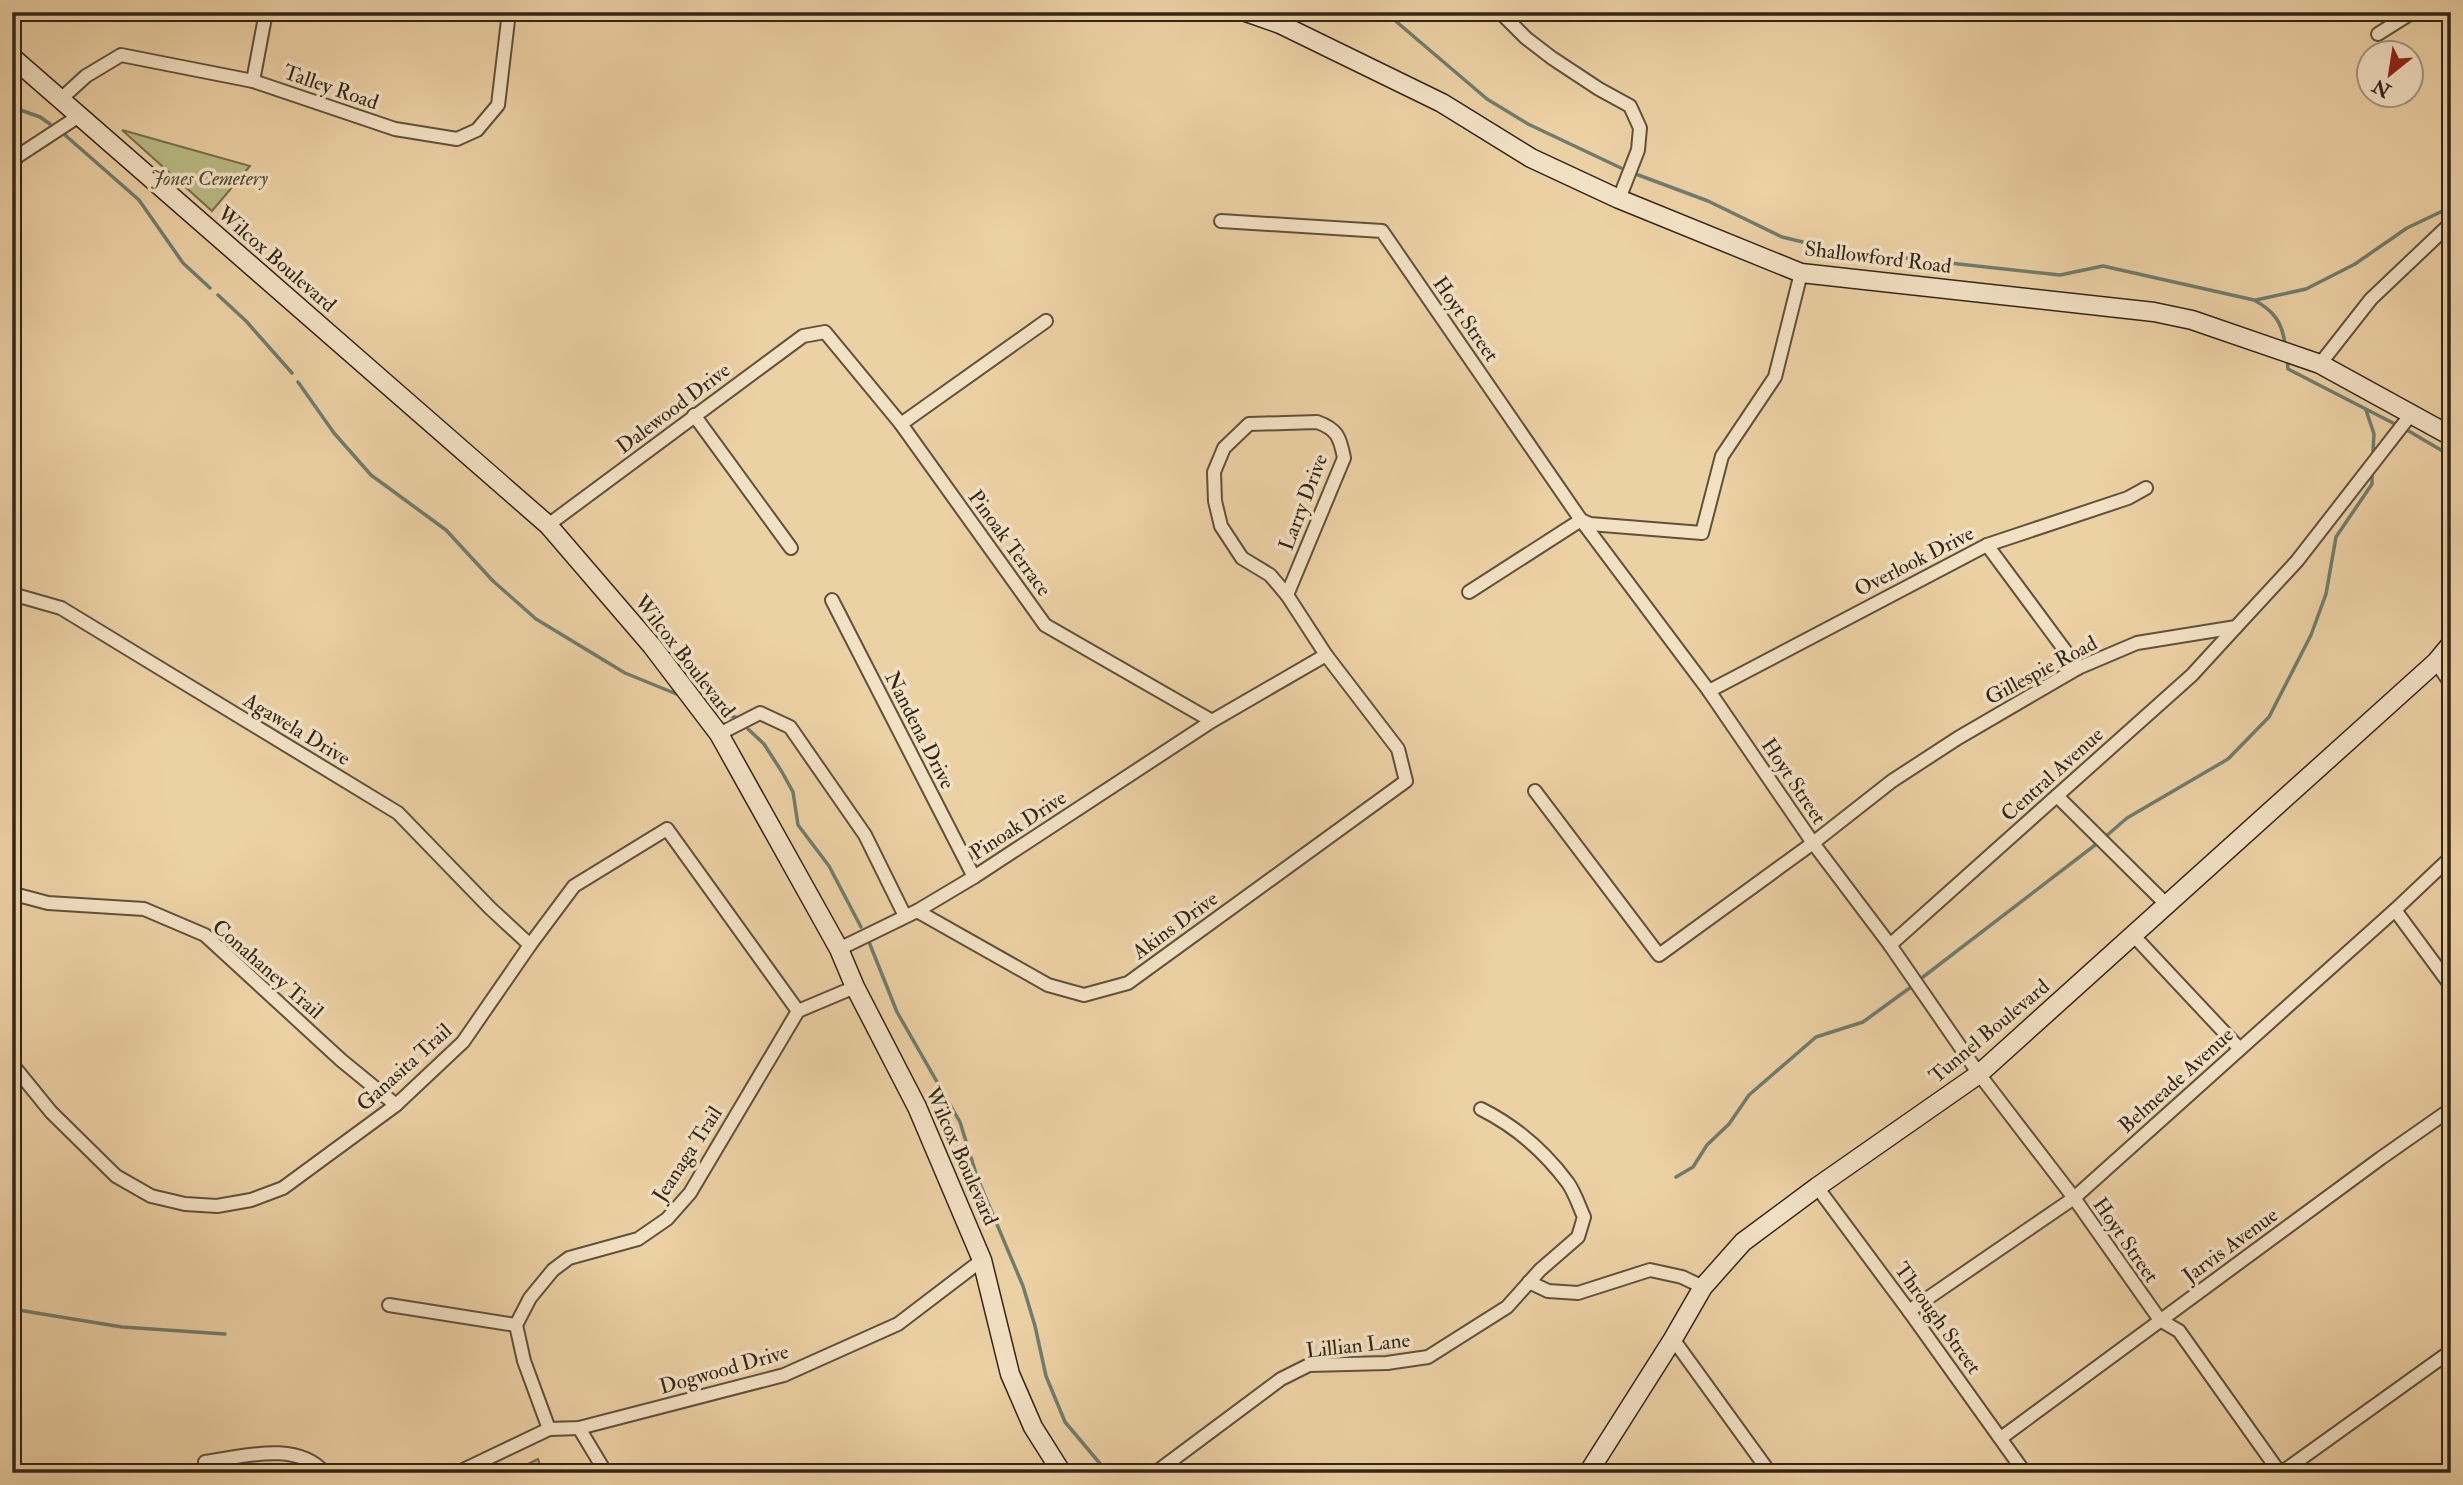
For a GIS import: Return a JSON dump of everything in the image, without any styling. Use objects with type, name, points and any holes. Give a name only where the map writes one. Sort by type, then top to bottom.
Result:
[{"type":"main road","name":"Shallowford Road","points":[[1246,12],[1280,24],[1442,103],[1531,158],[1619,199],[1801,273],[2154,312],[2203,324],[2320,364],[2451,436]]},
{"type":"main road","name":"Wilcox Boulevard","points":[[12,57],[548,525],[652,646],[719,734],[839,948],[855,987],[918,1107],[982,1260],[1010,1374],[1033,1427],[1062,1473]]},
{"type":"main road","name":"Tunnel Boulevard","points":[[1588,1473],[1703,1287],[1743,1242],[1979,1074],[2436,662],[2451,644]]},
{"type":"street","points":[[253,81],[267,12]]},
{"type":"street","name":"Talley Road","points":[[62,98],[86,76],[121,55],[253,81],[395,129],[457,139],[477,130],[498,106],[509,12]]},
{"type":"street","points":[[1500,12],[1526,38],[1552,58],[1630,106],[1640,128],[1638,150],[1619,199]]},
{"type":"street","points":[[2378,34],[2413,12]]},
{"type":"street","points":[[12,163],[18,156],[79,116]]},
{"type":"street","name":"Hoyt Street","points":[[1221,221],[1382,231],[1581,520],[1709,691],[1813,843],[1890,945],[1979,1074],[2074,1198],[2160,1320],[2179,1331],[2281,1473]]},
{"type":"street","points":[[2320,364],[2371,299],[2451,223]]},
{"type":"street","points":[[1469,592],[1581,520],[1590,524],[1702,533],[1722,456],[1775,377],[1801,273]]},
{"type":"street","points":[[901,424],[1046,321]]},
{"type":"street","name":"Dalewood Drive","points":[[548,525],[803,336],[825,331]]},
{"type":"street","name":"Pinoak Terrace","points":[[825,331],[901,424],[1045,625],[1212,721]]},
{"type":"street","points":[[2236,627],[2297,561],[2412,413]]},
{"type":"street","points":[[694,415],[791,548]]},
{"type":"street","name":"Larry Drive","points":[[1287,595],[1343,458],[1336,431],[1317,422],[1249,424],[1224,448],[1214,472],[1215,501],[1221,526],[1242,558],[1270,575],[1287,595],[1326,655],[1398,749]]},
{"type":"street","name":"Overlook Drive","points":[[1709,691],[1987,545],[2128,498],[2146,488]]},
{"type":"street","points":[[1987,545],[2078,668]]},
{"type":"street","name":"Agawela Drive","points":[[12,594],[61,608],[398,813],[490,908],[530,944]]},
{"type":"street","name":"Nandena Drive","points":[[832,600],[974,877]]},
{"type":"street","name":"Gillespie Road","points":[[1535,791],[1659,955],[1813,843],[1892,781],[1942,748],[2078,668],[2144,641],[2236,627]]},
{"type":"street","name":"Central Avenue","points":[[1890,945],[2192,675],[2236,627]]},
{"type":"street","name":"Pinoak Drive","points":[[839,948],[911,914],[974,877],[1212,721],[1326,655]]},
{"type":"street","points":[[2436,662],[2451,684]]},
{"type":"street","points":[[719,734],[760,713],[790,727],[865,835],[911,914]]},
{"type":"street","name":"Akins Drive","points":[[911,914],[1048,985],[1084,995],[1128,983],[1406,781],[1398,749]]},
{"type":"street","points":[[2057,796],[2166,904]]},
{"type":"street","name":"Ganasita Trail","points":[[12,1064],[51,1112],[116,1176],[151,1196],[185,1204],[217,1206],[251,1200],[283,1188],[396,1105],[463,1042],[530,944],[574,886],[667,829],[798,1011]]},
{"type":"street","name":"Belmeade Avenue","points":[[1909,1311],[2074,1198],[2451,857]]},
{"type":"street","name":"Conahaney Trail","points":[[13,894],[48,903],[144,909],[205,935],[341,1060],[396,1105]]},
{"type":"street","points":[[2395,910],[2451,986]]},
{"type":"street","points":[[2133,934],[2239,1048]]},
{"type":"street","points":[[798,1011],[855,987]]},
{"type":"street","name":"Jeanaga Trail","points":[[516,1325],[530,1298],[552,1269],[569,1258],[638,1239],[667,1219],[690,1193],[798,1011]]},
{"type":"street","name":"Lillian Lane","points":[[1155,1473],[1281,1379],[1309,1365],[1388,1363],[1428,1357],[1507,1307],[1540,1270],[1578,1237],[1584,1217],[1569,1184],[1540,1151],[1507,1122],[1481,1109]]},
{"type":"street","name":"Jarvis Avenue","points":[[2001,1438],[2451,1109]]},
{"type":"street","name":"Through Street","points":[[1817,1187],[2025,1473]]},
{"type":"street","name":"Dogwood Drive","points":[[457,1473],[549,1430],[579,1428],[784,1375],[898,1324],[982,1260]]},
{"type":"street","points":[[1529,1282],[1548,1291],[1578,1293],[1650,1270],[1682,1276],[1703,1287]]},
{"type":"street","points":[[389,1305],[516,1325],[524,1361],[549,1430]]},
{"type":"street","points":[[1673,1339],[1770,1473]]},
{"type":"street","points":[[2281,1473],[2451,1351]]},
{"type":"street","points":[[579,1428],[606,1473]]},
{"type":"street","points":[[205,1462],[287,1453],[315,1461],[325,1473]]},
{"type":"green space","name":"Jones Cemetery","points":[[122,130],[250,166],[212,211]]},
{"type":"green space","points":[[538,1459],[543,1473],[510,1473]]},
{"type":"waterway","points":[[1385,12],[1487,99],[1528,124],[1621,168]]},
{"type":"waterway","points":[[12,107],[40,117],[50,124]]},
{"type":"waterway","points":[[65,135],[139,200],[183,263],[210,288]]},
{"type":"waterway","points":[[1633,173],[1708,201],[1782,237],[1840,251],[2060,275],[2103,266],[2254,300],[2276,318],[2285,344]]},
{"type":"waterway","points":[[2256,300],[2306,289],[2355,264],[2407,228],[2451,207]]},
{"type":"waterway","points":[[218,295],[246,321],[292,373]]},
{"type":"waterway","points":[[2287,359],[2288,369],[2393,423]]},
{"type":"waterway","points":[[298,382],[334,433],[371,475],[446,530],[493,581],[536,619],[625,673],[679,695]]},
{"type":"waterway","points":[[2366,410],[2374,434],[2373,451]]},
{"type":"waterway","points":[[2407,430],[2451,456]]},
{"type":"waterway","points":[[2105,837],[2127,818],[2228,759],[2269,717],[2311,635],[2326,594],[2336,537],[2372,484],[2372,476]]},
{"type":"waterway","points":[[708,707],[737,718]]},
{"type":"waterway","points":[[748,729],[764,744],[782,772],[793,792],[798,825],[829,866],[861,927]]},
{"type":"waterway","points":[[1923,977],[2099,842]]},
{"type":"waterway","points":[[867,937],[897,1012],[960,1122],[977,1177],[1023,1286],[1046,1376],[1065,1422],[1108,1473]]},
{"type":"waterway","points":[[1676,1177],[1693,1167],[1707,1145],[1729,1124],[1749,1095],[1816,1037],[1863,1022],[1911,987]]},
{"type":"waterway","points":[[12,1309],[122,1327],[225,1334]]}]
